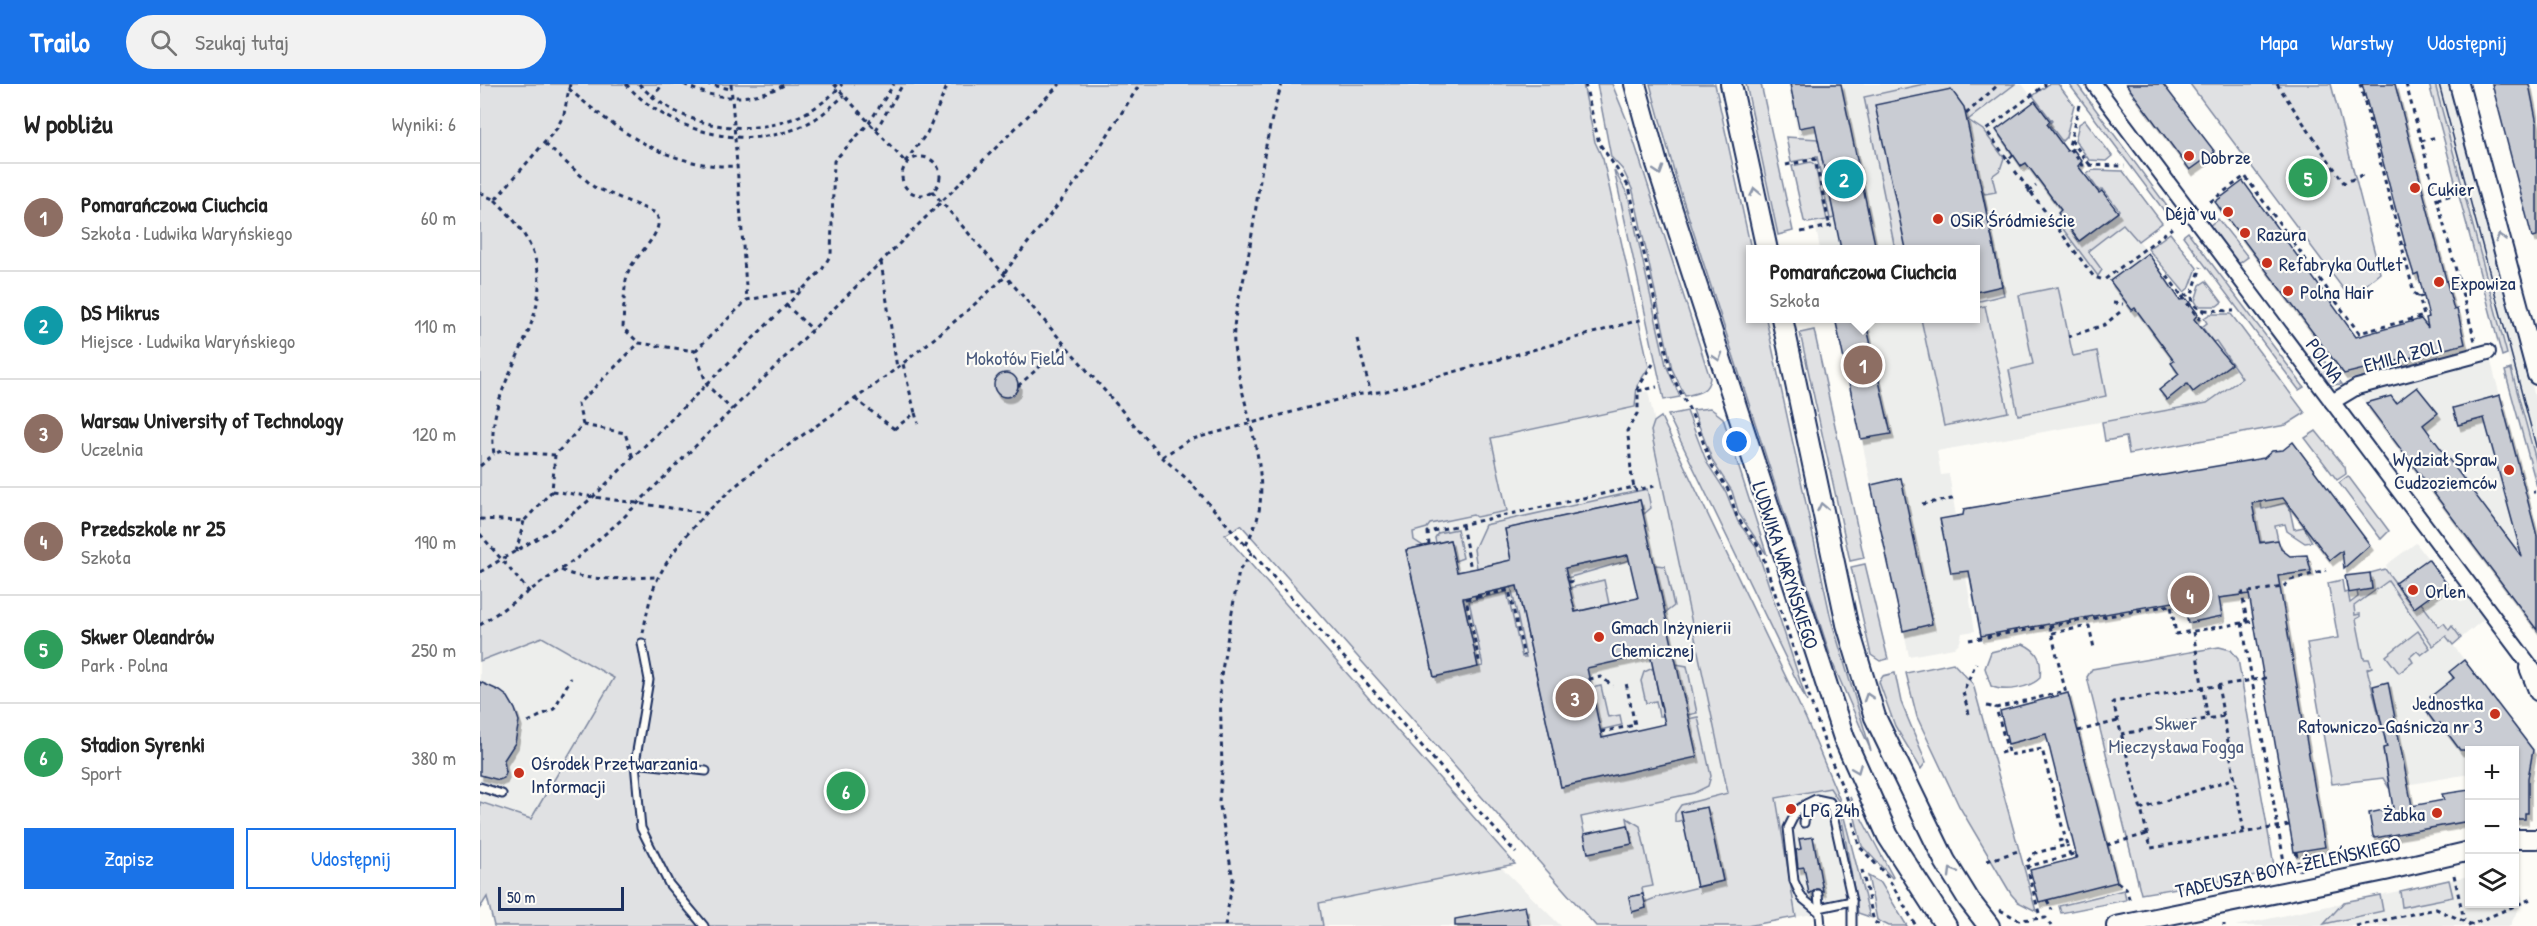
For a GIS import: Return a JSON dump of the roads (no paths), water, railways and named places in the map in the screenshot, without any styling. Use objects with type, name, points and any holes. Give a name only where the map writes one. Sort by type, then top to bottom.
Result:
[{"type":"main road","name":"LUDWIKA WARYŃSKIEGO","points":[[1635,84],[1657,164],[1844,738],[1888,836],[1946,926]]},
{"type":"main road","points":[[1731,84],[1766,245]]},
{"type":"main road","name":"LUDWIKA WARYŃSKIEGO","points":[[1783,323],[1847,624],[1875,717],[1945,861],[1969,900],[1992,919]]},
{"type":"street","name":"POLNA","points":[[2094,84],[2524,661],[2537,675]]},
{"type":"street","points":[[2459,84],[2537,375]]},
{"type":"street","name":"EMILA ZOLI","points":[[2332,402],[2357,387],[2488,352]]},
{"type":"street","name":"POLNA","points":[[2524,661],[2537,693]]},
{"type":"street","points":[[2524,838],[2537,825]]},
{"type":"street","name":"TADEUSZA BOYA-ŻELEŃSKIEGO","points":[[2116,926],[2385,871],[2465,852]]},
{"type":"lane","points":[[642,643],[649,680],[635,763],[641,828],[669,884],[705,926]]},
{"type":"lane","points":[[635,763],[706,771]]},
{"type":"lane","points":[[480,786],[502,794]]},
{"type":"lane","points":[[1852,901],[1818,909],[1802,898],[1794,881],[1788,828],[1797,810],[1816,799],[1830,802],[1852,901],[1852,926]]},
{"type":"lane","points":[[1804,823],[1806,804]]},
{"type":"lane","points":[[1818,894],[1821,926]]},
{"type":"tram line","points":[[2439,84],[2537,450]]},
{"type":"place","name":"Dobrze","points":[[2189,156]]},
{"type":"place","name":"Skwer Oleandrów","points":[[2308,178]]},
{"type":"place","name":"DS Mikrus","points":[[1844,179]]},
{"type":"place","name":"Cukier","points":[[2415,188]]},
{"type":"place","name":"Déjà vu","points":[[2228,212]]},
{"type":"place","name":"OSiR Śródmieście","points":[[1938,219]]},
{"type":"place","name":"Razura","points":[[2245,233]]},
{"type":"place","name":"Refabryka Outlet","points":[[2267,263]]},
{"type":"place","name":"Expowiza","points":[[2439,282]]},
{"type":"place","name":"Polna Hair","points":[[2288,291]]},
{"type":"place","name":"Pomarańczowa Ciuchcia","points":[[1863,365]]},
{"type":"place","name":"Wydział Spraw Cudzoziemców","points":[[2509,470]]},
{"type":"place","name":"Orlen","points":[[2413,590]]},
{"type":"place","name":"Przedszkole nr 25","points":[[2190,595]]},
{"type":"place","name":"Gmach Inżynierii Chemicznej","points":[[1599,637]]},
{"type":"place","name":"Warsaw University of Technology","points":[[1575,698]]},
{"type":"place","name":"Jednostka Ratowniczo-Gaśnicza nr 3","points":[[2495,714]]},
{"type":"place","name":"Ośrodek Przetwarzania Informacji","points":[[519,773]]},
{"type":"place","name":"Stadion Syrenki","points":[[846,791]]},
{"type":"place","name":"LPG 24h","points":[[1791,809]]},
{"type":"place","name":"Żabka","points":[[2437,813]]},
{"type":"park label","name":"Mokotów Field","points":[[1015,357]]},
{"type":"park label","name":"Skwer Mieczysława Fogga","points":[[2176,734]]}]
